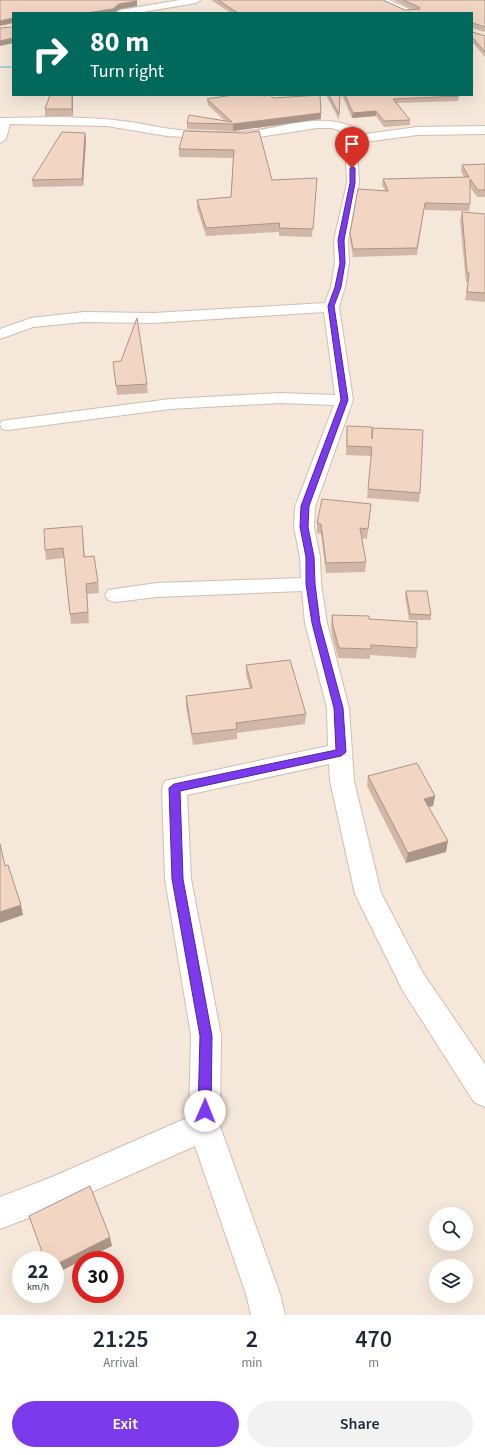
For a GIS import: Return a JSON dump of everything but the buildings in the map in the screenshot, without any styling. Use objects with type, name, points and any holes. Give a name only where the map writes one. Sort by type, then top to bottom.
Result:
[{"type":"street","points":[[124,12],[158,3],[196,0]]},
{"type":"street","points":[[381,0],[411,12]]},
{"type":"street","points":[[158,3],[168,12]]},
{"type":"street","points":[[0,139],[2,121],[122,124],[167,132],[218,136],[245,135],[296,128],[340,125],[353,132],[351,140],[353,183],[341,240],[342,263],[338,287],[331,306],[344,400],[305,506],[304,527],[310,557],[311,584],[316,623],[338,708],[342,781],[368,894],[413,982],[467,1062],[485,1092]]},
{"type":"street","points":[[351,140],[417,131],[485,130]]},
{"type":"street","points":[[0,334],[31,323],[84,317],[153,318],[331,306]]},
{"type":"street","points":[[8,424],[91,415],[170,404],[280,398],[344,400]]},
{"type":"street","points":[[115,595],[157,590],[311,584]]},
{"type":"street","points":[[268,1315],[263,1294],[204,1126],[206,1036],[178,879],[174,788],[341,752]]},
{"type":"street","points":[[0,1213],[56,1192],[204,1126]]},
{"type":"shaded area","points":[[0,0],[485,0],[485,1315],[0,1315]]},
{"type":"waterway","points":[[0,67],[12,67]]},
{"type":"route","points":[[205,1111],[206,1036],[178,879],[174,788],[341,752],[338,708],[316,623],[311,584],[310,557],[304,527],[305,506],[320,463],[339,418],[344,400],[331,306],[338,287],[342,263],[341,240],[353,183],[352,168]]}]
